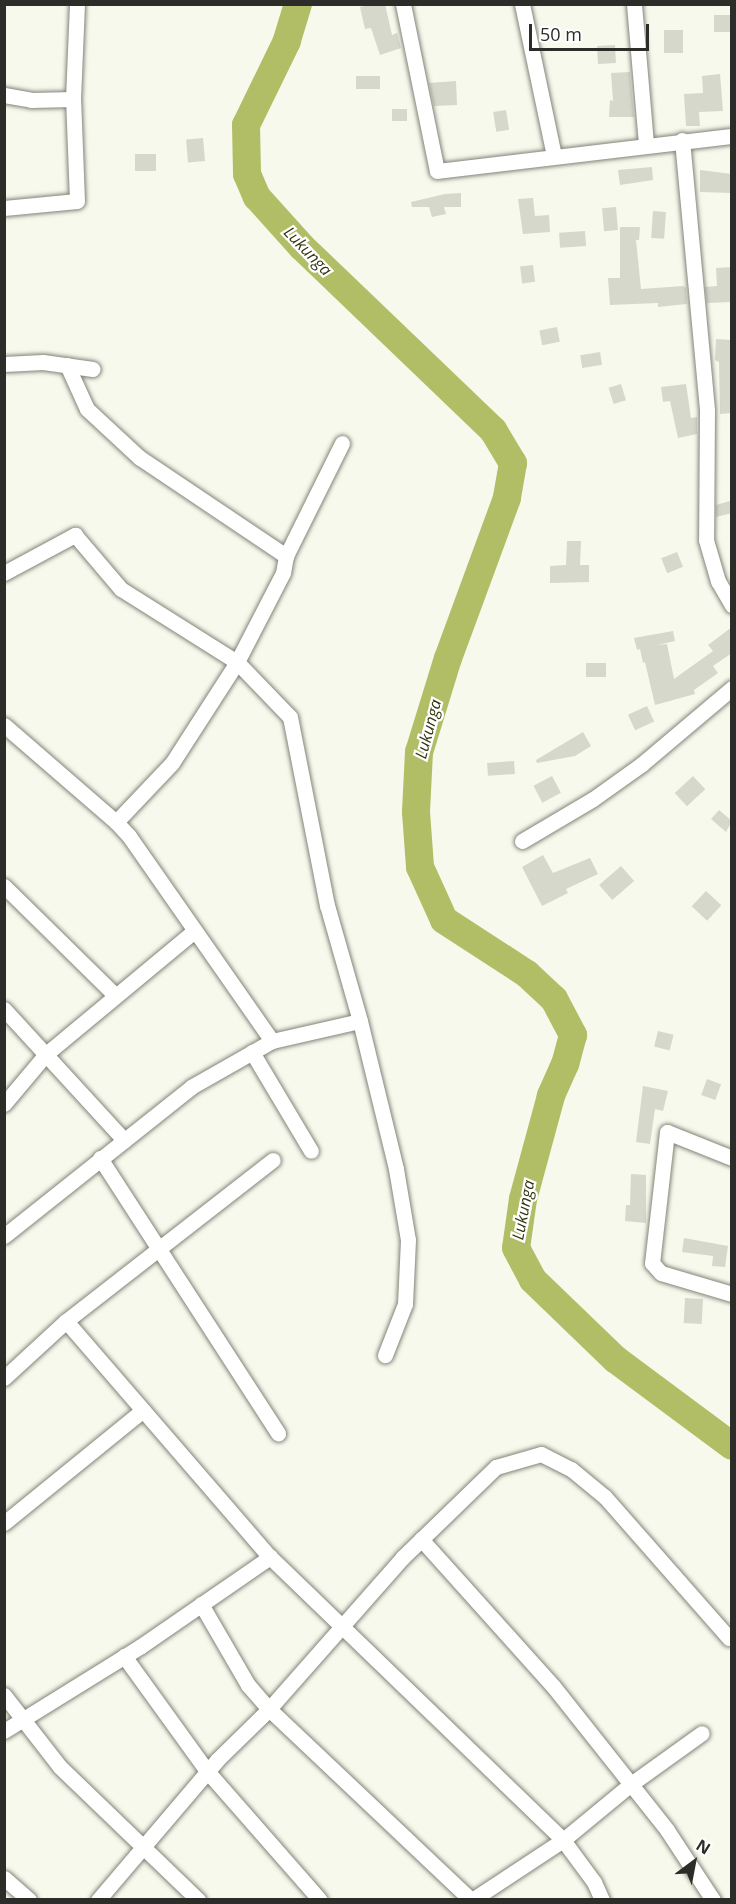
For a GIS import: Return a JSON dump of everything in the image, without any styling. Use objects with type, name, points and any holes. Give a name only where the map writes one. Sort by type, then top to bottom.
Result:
[{"type":"street","points":[[4,208],[77,201],[73,99],[77,4]]},
{"type":"street","points":[[403,4],[437,171],[646,144],[732,136]]},
{"type":"street","points":[[522,4],[554,156]]},
{"type":"street","points":[[634,4],[646,144]]},
{"type":"street","points":[[4,95],[30,100],[73,99]]},
{"type":"street","points":[[682,140],[706,410],[706,540],[718,582],[732,605]]},
{"type":"street","points":[[4,364],[43,362],[93,369]]},
{"type":"street","points":[[67,365],[87,409],[140,458],[286,556]]},
{"type":"street","points":[[116,822],[172,763],[237,662],[283,573],[286,556],[342,442]]},
{"type":"street","points":[[4,573],[75,536],[121,589],[237,662],[291,717],[327,905],[360,1021],[396,1169],[408,1240],[405,1304],[385,1355]]},
{"type":"street","points":[[522,840],[593,799],[642,764],[732,688]]},
{"type":"street","points":[[4,725],[116,822],[272,1041]]},
{"type":"street","points":[[4,886],[115,995]]},
{"type":"street","points":[[4,1104],[46,1054],[194,931]]},
{"type":"street","points":[[4,1009],[124,1140]]},
{"type":"street","points":[[4,1236],[191,1087],[272,1041],[360,1021]]},
{"type":"street","points":[[252,1052],[311,1151]]},
{"type":"street","points":[[732,1158],[667,1132],[652,1263],[661,1273],[732,1294]]},
{"type":"street","points":[[100,1158],[278,1433]]},
{"type":"street","points":[[4,1378],[66,1321],[273,1160]]},
{"type":"street","points":[[66,1321],[270,1557],[563,1840],[594,1882],[602,1899]]},
{"type":"street","points":[[4,1523],[143,1410]]},
{"type":"street","points":[[98,1899],[207,1772],[269,1709],[421,1539],[495,1467],[541,1454],[571,1469],[605,1497],[729,1638]]},
{"type":"street","points":[[421,1539],[553,1686],[694,1867],[713,1899]]},
{"type":"street","points":[[4,1731],[124,1656],[270,1557]]},
{"type":"street","points":[[201,1604],[248,1685],[269,1709],[472,1899],[563,1840],[631,1784],[702,1733]]},
{"type":"street","points":[[124,1656],[207,1772],[320,1899]]},
{"type":"street","points":[[4,1695],[60,1767],[198,1899]]},
{"type":"street","points":[[4,1878],[29,1899]]},
{"type":"building","points":[[385,4],[392,35],[397,33],[401,48],[380,55],[371,28],[365,29],[360,7]]},
{"type":"building","points":[[714,15],[732,15],[732,32],[714,32]]},
{"type":"building","points":[[664,30],[683,30],[683,53],[664,53]]},
{"type":"building","points":[[615,45],[616,63],[598,64],[597,46]]},
{"type":"building","points":[[630,72],[634,117],[609,117],[610,100],[613,101],[611,73]]},
{"type":"building","points":[[720,74],[723,111],[699,112],[700,126],[686,126],[684,94],[703,93],[702,76]]},
{"type":"building","points":[[356,76],[380,76],[380,89],[356,89]]},
{"type":"building","points":[[456,81],[457,105],[434,106],[429,83]]},
{"type":"building","points":[[392,109],[407,109],[407,121],[392,121]]},
{"type":"building","points":[[506,110],[509,130],[496,132],[493,112]]},
{"type":"building","points":[[203,138],[205,161],[188,162],[186,139]]},
{"type":"building","points":[[135,154],[156,154],[156,171],[135,171]]},
{"type":"building","points":[[652,167],[653,180],[620,185],[618,170]]},
{"type":"building","points":[[700,170],[732,174],[732,193],[700,192]]},
{"type":"building","points":[[461,193],[461,207],[444,207],[446,214],[432,217],[429,207],[412,207],[411,202],[445,194]]},
{"type":"building","points":[[533,198],[535,216],[549,215],[550,232],[523,234],[518,199]]},
{"type":"building","points":[[616,207],[618,230],[604,231],[602,208]]},
{"type":"building","points":[[653,211],[666,212],[664,239],[651,238]]},
{"type":"building","points":[[620,227],[640,227],[639,240],[636,240],[641,289],[683,286],[686,288],[687,304],[658,307],[658,303],[610,305],[608,278],[620,278]]},
{"type":"building","points":[[585,231],[586,246],[560,248],[559,233]]},
{"type":"building","points":[[533,265],[535,282],[522,283],[520,267]]},
{"type":"building","points":[[732,267],[732,302],[707,303],[705,287],[717,286],[716,268]]},
{"type":"building","points":[[557,327],[560,342],[542,345],[539,330]]},
{"type":"building","points":[[716,339],[732,340],[732,413],[720,414],[719,362],[715,360]]},
{"type":"building","points":[[600,352],[602,365],[582,368],[580,355]]},
{"type":"building","points":[[621,384],[626,400],[614,404],[609,388]]},
{"type":"building","points":[[686,384],[691,418],[697,417],[697,434],[678,438],[670,401],[663,402],[661,387]]},
{"type":"building","points":[[730,501],[732,513],[716,517],[716,505]]},
{"type":"building","points":[[567,541],[581,541],[580,565],[589,565],[589,582],[550,583],[550,566],[566,565]]},
{"type":"building","points":[[677,552],[683,567],[667,573],[661,558]]},
{"type":"building","points":[[732,627],[732,653],[713,666],[718,673],[694,690],[695,694],[655,705],[645,662],[643,663],[640,649],[637,650],[634,638],[673,631],[675,641],[657,645],[667,644],[674,679],[713,651],[708,645]]},
{"type":"building","points":[[586,663],[606,663],[606,677],[586,677]]},
{"type":"building","points":[[647,706],[654,721],[635,730],[628,715]]},
{"type":"building","points":[[583,732],[591,746],[575,756],[537,763],[536,760]]},
{"type":"building","points":[[514,761],[515,774],[488,776],[487,763]]},
{"type":"building","points":[[552,776],[561,793],[542,803],[533,786]]},
{"type":"building","points":[[693,776],[705,789],[687,806],[675,793]]},
{"type":"building","points":[[719,810],[732,821],[726,832],[711,819]]},
{"type":"building","points":[[543,855],[553,873],[590,858],[598,874],[566,889],[568,893],[542,906],[522,867]]},
{"type":"building","points":[[621,866],[634,881],[612,900],[599,885]]},
{"type":"building","points":[[706,891],[721,905],[707,921],[692,906]]},
{"type":"building","points":[[658,1031],[674,1035],[670,1050],[654,1047]]},
{"type":"building","points":[[707,1079],[721,1084],[715,1100],[701,1095]]},
{"type":"building","points":[[643,1086],[668,1091],[663,1111],[655,1109],[650,1144],[636,1142]]},
{"type":"building","points":[[631,1174],[646,1175],[646,1223],[625,1221],[626,1205],[630,1205]]},
{"type":"building","points":[[684,1238],[728,1246],[725,1267],[712,1266],[713,1256],[682,1252]]},
{"type":"building","points":[[685,1298],[703,1299],[702,1324],[684,1323]]},
{"type":"waterway","name":"Lukunga","points":[[298,4],[287,41],[246,125],[247,174],[257,197],[302,247],[493,430],[513,463],[507,498],[448,658],[419,752],[416,812],[420,867],[444,920],[527,974],[554,999],[573,1035],[565,1064],[551,1096],[523,1199],[516,1248],[533,1280],[615,1359],[732,1446]]}]
